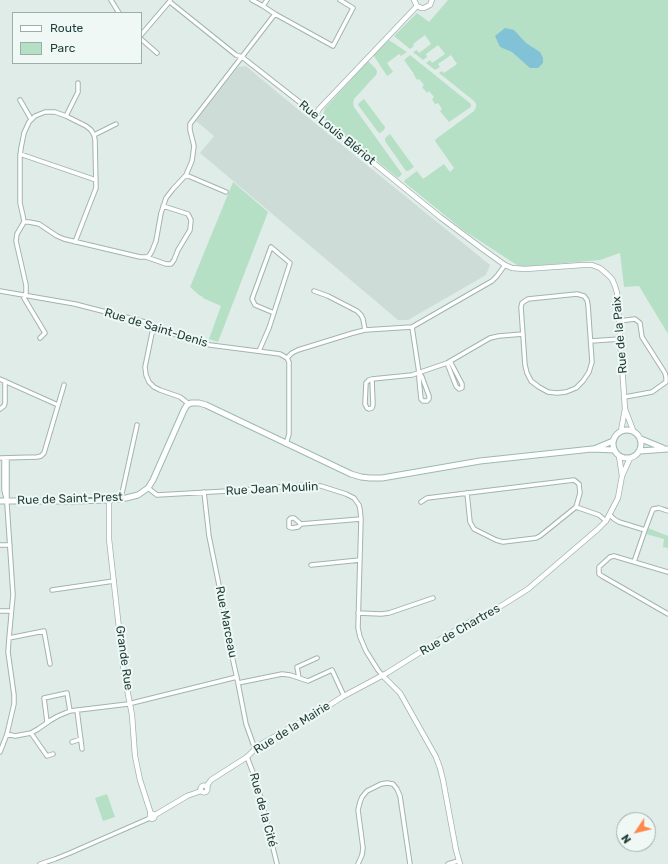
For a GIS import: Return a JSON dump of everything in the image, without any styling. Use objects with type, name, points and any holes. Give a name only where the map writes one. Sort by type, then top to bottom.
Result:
[{"type":"main road","points":[[148,488],[184,410],[191,403],[206,405],[286,444],[351,474],[361,477],[382,478],[480,462],[592,449],[614,450]]},
{"type":"main road","points":[[626,429],[633,430],[641,439],[642,445],[640,451],[636,456],[630,458],[619,456],[614,450],[613,446],[613,441],[616,435],[620,431],[626,429]]},
{"type":"main road","points":[[641,439],[666,449]]},
{"type":"main road","points":[[592,449],[613,441]]},
{"type":"main road","points":[[640,451],[666,449]]},
{"type":"main road","name":"Rue de Saint-Prest","points":[[0,501],[108,500],[138,495],[148,488]]},
{"type":"street","points":[[111,0],[118,12]]},
{"type":"street","points":[[252,0],[333,46],[354,8],[340,0]]},
{"type":"street","points":[[263,6],[267,0]]},
{"type":"street","points":[[414,0],[417,6],[421,8],[426,8],[431,4],[432,0]]},
{"type":"street","points":[[142,34],[170,1]]},
{"type":"street","name":"Rue Louis Blériot","points":[[170,1],[236,55],[316,115],[322,122],[440,217],[504,264]]},
{"type":"street","points":[[316,115],[319,109],[417,6]]},
{"type":"street","points":[[146,257],[151,254],[156,241],[161,213],[168,195],[186,175],[192,160],[194,146],[190,124],[275,14]]},
{"type":"street","points":[[142,39],[157,53]]},
{"type":"street","points":[[66,116],[78,92],[78,83]]},
{"type":"street","points":[[20,100],[31,119]]},
{"type":"street","points":[[40,338],[45,333],[24,298],[26,285],[16,241],[17,234],[24,222],[24,216],[20,203],[20,154],[24,133],[31,119],[45,112],[55,112],[66,116],[86,126],[94,135],[96,188],[75,242]]},
{"type":"street","points":[[94,135],[116,124]]},
{"type":"street","points":[[20,154],[96,180]]},
{"type":"street","points":[[186,175],[226,192]]},
{"type":"street","points":[[24,222],[39,224],[64,239],[171,264],[190,230],[191,220],[188,214],[163,206]]},
{"type":"street","points":[[259,350],[269,328],[274,313],[290,263],[271,247],[252,299],[255,306],[274,313]]},
{"type":"street","points":[[286,444],[289,434],[289,362],[287,358],[292,353],[365,330],[412,327],[492,281],[497,276],[504,264]]},
{"type":"street","name":"Rue de la Paix","points":[[504,264],[512,268],[519,269],[561,267],[582,264],[592,265],[600,268],[612,279],[616,292],[625,397],[625,409],[620,431]]},
{"type":"street","points":[[314,290],[357,311],[363,319],[365,330]]},
{"type":"street","name":"Rue de Saint-Denis","points":[[0,291],[75,304],[145,322],[156,330],[159,329],[210,345],[259,350],[280,354],[287,358]]},
{"type":"street","points":[[577,294],[584,296],[587,300],[591,341],[592,362],[589,372],[576,388],[566,392],[548,392],[538,387],[527,373],[522,334],[521,307],[524,301],[528,299],[577,294]]},
{"type":"street","points":[[619,321],[635,319],[640,323],[642,337],[665,373],[666,377],[666,382],[652,392],[625,397]]},
{"type":"street","points":[[412,327],[419,373],[421,399],[423,401],[427,401],[429,396],[419,373]]},
{"type":"street","points":[[156,330],[152,333],[145,367],[149,382],[154,387],[180,397],[189,404]]},
{"type":"street","points":[[372,379],[373,405],[372,408],[369,409],[365,404],[366,383],[369,380],[372,379],[412,375],[419,373],[448,362],[490,338],[522,334]]},
{"type":"street","points":[[591,341],[620,339]]},
{"type":"street","points":[[448,362],[462,384],[462,388],[459,389],[456,386],[448,362]]},
{"type":"street","points":[[0,379],[58,405]]},
{"type":"street","points":[[0,409],[5,403],[5,381]]},
{"type":"street","points":[[0,752],[7,734],[14,704],[8,652],[13,594],[4,458],[37,457],[44,453],[64,385]]},
{"type":"street","name":"Rue de la Paix","points":[[625,409],[633,430]]},
{"type":"street","points":[[121,498],[137,425]]},
{"type":"street","points":[[619,456],[622,476]]},
{"type":"street","points":[[622,476],[630,458]]},
{"type":"street","name":"Rue de Chartres","points":[[382,675],[473,620],[485,616],[522,594],[536,583],[606,521],[618,498],[622,476]]},
{"type":"street","points":[[421,502],[427,498],[467,493],[574,480],[578,484],[580,493],[576,507],[540,536],[536,538],[503,542],[474,529],[470,522],[467,493]]},
{"type":"street","name":"Rue Jean Moulin","points":[[148,488],[157,495],[306,485],[321,486],[354,498],[359,505],[361,519],[358,628],[366,651],[382,675]]},
{"type":"street","name":"Rue Marceau","points":[[204,492],[209,536],[228,638],[246,724],[255,749]]},
{"type":"street","name":"Grande Rue","points":[[108,500],[109,539],[124,673],[132,715],[135,756],[140,780],[152,816]]},
{"type":"street","points":[[576,507],[599,515],[606,521]]},
{"type":"street","points":[[634,562],[653,509],[659,508],[668,511]]},
{"type":"street","points":[[610,515],[619,522],[645,530]]},
{"type":"street","points":[[301,524],[361,519]]},
{"type":"street","points":[[0,545],[10,545]]},
{"type":"street","points":[[668,572],[612,556],[599,568],[599,574],[668,614]]},
{"type":"street","points":[[311,565],[360,560]]},
{"type":"street","points":[[52,590],[114,581]]},
{"type":"street","points":[[358,613],[389,613],[433,598]]},
{"type":"street","points":[[0,610],[12,611]]},
{"type":"street","points":[[9,638],[44,631],[50,664]]},
{"type":"street","points":[[299,678],[297,667],[317,658]]},
{"type":"street","points":[[238,683],[282,674],[308,681],[332,670],[344,696]]},
{"type":"street","points":[[382,675],[400,693],[436,757],[440,768],[459,862],[448,864]]},
{"type":"street","name":"Rue de la Mairie","points":[[152,816],[187,796],[201,791],[203,793],[206,792],[208,790],[208,784],[211,780],[247,757],[263,743],[382,675]]},
{"type":"street","points":[[7,734],[15,736],[31,733],[58,716],[70,711],[128,704],[237,677]]},
{"type":"street","points":[[48,722],[44,698],[67,693],[70,711]]},
{"type":"street","points":[[76,710],[82,749]]},
{"type":"street","points":[[31,733],[47,756],[53,754]]},
{"type":"street","points":[[72,742],[81,739]]},
{"type":"street","name":"Rue de la Cité","points":[[247,757],[257,783],[277,864]]},
{"type":"street","points":[[360,863],[363,848],[358,810],[360,802],[367,791],[381,784],[387,783],[393,784],[400,796],[410,864]]},
{"type":"street","points":[[40,864],[70,853],[152,816]]},
{"type":"shaded area","points":[[246,66],[490,265],[486,275],[408,320],[398,320],[200,153],[214,136],[196,121],[238,67]]},
{"type":"green space","points":[[448,0],[668,0],[668,334],[639,286],[624,287],[620,253],[600,260],[520,267],[463,230],[404,182],[417,171],[423,179],[444,164],[450,172],[454,168],[435,141],[474,111],[476,107],[474,101],[439,73],[442,71],[444,73],[457,64],[451,55],[438,64],[440,67],[435,70],[426,63],[430,60],[432,63],[445,54],[438,45],[426,54],[427,57],[423,60],[413,52],[417,50],[419,53],[431,44],[425,35],[413,44],[414,46],[410,49],[394,36],[417,13],[429,22]]},
{"type":"green space","points":[[389,40],[407,52],[401,56],[399,54],[387,63],[393,72],[387,76],[374,54]]},
{"type":"green space","points":[[410,55],[471,104],[471,107],[449,122],[440,111],[442,109],[438,103],[435,104],[432,99],[434,97],[429,91],[427,93],[422,87],[424,85],[419,79],[417,80],[404,60]]},
{"type":"green space","points":[[368,61],[377,72],[354,99],[354,107],[402,174],[398,178],[326,120],[323,115],[325,108]]},
{"type":"green space","points":[[364,99],[385,127],[380,133],[358,105]]},
{"type":"green space","points":[[390,134],[414,167],[408,171],[406,171],[385,141],[385,138]]},
{"type":"green space","points":[[233,182],[268,212],[218,342],[209,339],[221,306],[203,298],[190,287]]},
{"type":"green space","points":[[648,528],[668,536],[668,548],[663,547],[664,539],[646,534]]},
{"type":"green space","points":[[107,794],[115,817],[103,821],[95,798]]},
{"type":"water","points":[[505,28],[514,30],[526,43],[540,52],[543,58],[543,63],[538,68],[530,68],[512,52],[500,47],[495,36]]}]
